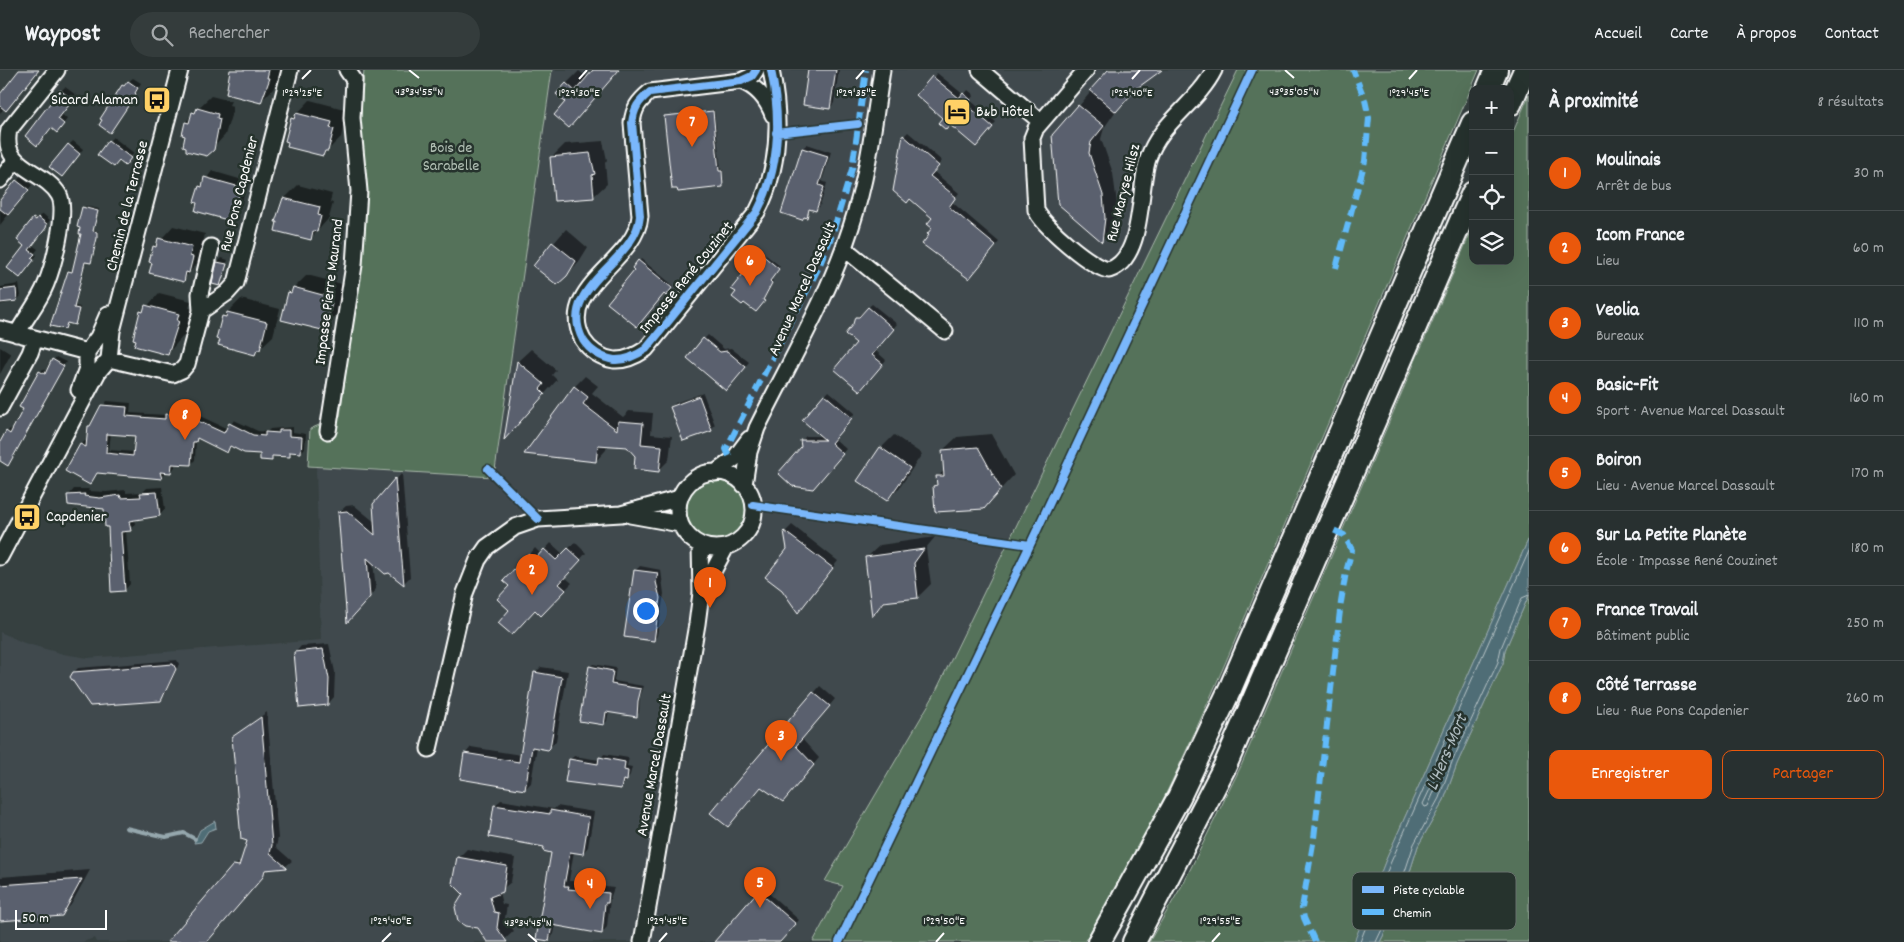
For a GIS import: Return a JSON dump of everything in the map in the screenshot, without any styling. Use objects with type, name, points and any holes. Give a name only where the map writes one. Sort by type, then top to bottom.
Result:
[{"type":"highway","points":[[1490,85],[1496,70]]},
{"type":"highway","points":[[1514,95],[1525,70]]},
{"type":"highway","points":[[1099,942],[1134,883],[1179,798],[1231,688],[1470,130]]},
{"type":"highway","points":[[1134,942],[1225,766],[1469,201]]},
{"type":"street","points":[[17,334],[47,283],[62,223],[62,206],[59,195],[50,185],[16,160],[9,151],[5,136],[57,70]]},
{"type":"street","name":"Chemin de la Terrasse","points":[[0,536],[85,376],[99,355],[104,328],[170,70]]},
{"type":"street","name":"Chemin de la Terrasse","points":[[0,557],[99,355],[180,70]]},
{"type":"street","name":"Rue Pons Capdenier","points":[[201,311],[227,293],[236,283],[290,70]]},
{"type":"street","name":"Impasse Pierre Maurand","points":[[328,431],[354,265],[359,191],[352,118],[354,80],[347,70]]},
{"type":"street","name":"Impasse René Couzinet","points":[[756,70],[752,76],[741,81],[650,92],[634,110],[632,123],[639,221],[632,237],[586,292],[578,306],[579,328],[585,342],[593,352],[606,358],[620,360],[641,353],[652,342],[757,212],[772,174],[777,115],[771,70]]},
{"type":"street","name":"Avenue Marcel Dassault","points":[[701,593],[726,547],[738,541],[748,531],[753,518],[753,505],[744,485],[749,452],[757,428],[844,248],[861,194],[882,70]]},
{"type":"street","points":[[980,70],[1041,122],[1086,70]]},
{"type":"street","name":"Rue Maryse Hilsz","points":[[1041,122],[1031,141],[1036,210],[1042,221],[1096,267],[1109,270],[1118,266],[1127,254],[1136,235],[1145,170],[1152,149],[1168,124],[1206,83],[1214,70]]},
{"type":"street","name":"Impasse René Couzinet","points":[[741,81],[749,84],[765,97],[773,116],[776,133]]},
{"type":"street","points":[[0,180],[16,160]]},
{"type":"street","name":"Rue Pons Capdenier","points":[[0,329],[173,374],[182,370],[187,364],[201,311],[200,294],[211,247]]},
{"type":"street","points":[[844,248],[945,331]]},
{"type":"street","points":[[0,408],[30,353],[35,338]]},
{"type":"street","name":"Avenue Marcel Dassault","points":[[680,498],[685,488],[694,480],[715,472],[734,459],[757,428]]},
{"type":"street","points":[[715,472],[736,478],[744,485]]},
{"type":"street","points":[[621,514],[680,498],[678,511],[680,524],[688,536],[700,545],[713,548],[726,547]]},
{"type":"street","points":[[429,749],[465,593],[478,560],[487,547],[515,527],[538,519],[621,514],[663,519],[680,524]]},
{"type":"street","name":"Avenue Marcel Dassault","points":[[642,942],[701,593],[700,545]]},
{"type":"shaded area","points":[[552,70],[1238,70],[933,697],[825,881],[843,886],[813,942],[96,942],[94,938],[82,942],[0,942],[0,632],[24,643],[63,654],[88,658],[321,640],[316,466],[494,477]]},
{"type":"green space","name":"Bois de Sarabelle","points":[[364,70],[552,70],[494,477],[308,466],[310,429],[340,416],[361,260],[364,196],[360,127]]},
{"type":"green space","points":[[1238,70],[1479,70],[1473,85],[1469,85],[1469,93],[1226,662],[1183,758],[1136,852],[1084,942],[813,942],[843,886],[825,881],[933,697]]},
{"type":"green space","points":[[1529,95],[1529,538],[1381,872],[1352,872],[1352,930],[1359,930],[1354,942],[1149,942],[1184,882],[1241,766],[1469,236],[1469,265],[1514,265],[1514,130]]},
{"type":"green space","points":[[716,480],[728,482],[738,489],[745,499],[747,511],[745,523],[738,533],[728,540],[716,542],[704,540],[694,533],[687,523],[685,511],[687,499],[694,489],[704,482]]},
{"type":"green space","points":[[1529,595],[1529,942],[1380,942],[1386,930],[1516,930],[1516,872],[1410,872],[1418,846],[1444,800],[1457,764],[1503,663],[1505,650]]},
{"type":"water","name":"L'Hers-Mort","points":[[1529,538],[1529,595],[1505,650],[1503,663],[1457,764],[1444,800],[1418,846],[1410,872],[1381,872]]},
{"type":"water","points":[[215,821],[216,828],[208,831],[201,842],[194,843],[200,830]]},
{"type":"water","points":[[1359,930],[1386,930],[1380,942],[1354,942]]},
{"type":"building","points":[[19,70],[39,70],[6,111],[0,106],[0,94]]},
{"type":"building","points":[[230,70],[269,70],[267,78],[270,78],[261,103],[226,94]]},
{"type":"building","points":[[593,70],[619,70],[569,128],[554,115],[565,102],[556,94],[566,83],[575,91]]},
{"type":"building","points":[[808,70],[836,70],[830,109],[803,105]]},
{"type":"building","points":[[1108,70],[1162,70],[1136,89],[1116,112],[1090,90]]},
{"type":"building","points":[[932,76],[959,98],[963,93],[971,100],[967,105],[993,127],[976,147],[950,125],[946,130],[938,123],[942,118],[916,95]]},
{"type":"building","points":[[128,81],[138,88],[136,94],[110,133],[99,125],[102,120],[100,119],[122,85],[124,86]]},
{"type":"building","points":[[60,90],[73,100],[58,119],[64,124],[57,133],[51,128],[37,146],[25,136]]},
{"type":"building","points":[[1078,105],[1104,126],[1091,142],[1089,153],[1103,195],[1105,218],[1102,242],[1058,204],[1052,135]]},
{"type":"building","points":[[197,108],[218,114],[217,118],[220,119],[214,150],[207,156],[186,151],[186,147],[183,146],[185,136],[182,135],[185,122],[189,123],[192,112],[195,113]]},
{"type":"building","points":[[713,111],[719,171],[722,171],[723,187],[678,192],[677,189],[672,189],[664,116]]},
{"type":"building","points":[[296,113],[332,122],[330,128],[334,129],[328,151],[325,151],[323,156],[287,147],[288,142],[285,141],[291,118],[294,119]]},
{"type":"building","points":[[903,135],[939,166],[930,176],[956,197],[949,207],[996,246],[969,279],[922,244],[932,228],[927,224],[932,218],[910,199],[907,203],[893,191]]},
{"type":"building","points":[[108,140],[131,158],[125,166],[119,161],[114,167],[97,155]]},
{"type":"building","points":[[68,144],[80,154],[62,177],[49,167]]},
{"type":"building","points":[[802,148],[828,156],[819,185],[824,187],[816,211],[809,209],[807,218],[804,217],[802,220],[781,213]]},
{"type":"building","points":[[590,153],[595,174],[592,175],[594,198],[554,201],[550,157]]},
{"type":"building","points":[[204,177],[240,187],[236,212],[233,211],[231,221],[195,211],[197,203],[194,202],[199,186],[202,187]]},
{"type":"building","points":[[16,180],[29,190],[8,215],[0,209],[0,200]]},
{"type":"building","points":[[283,198],[320,207],[318,215],[321,216],[317,232],[313,231],[311,240],[275,231],[277,222],[275,222]]},
{"type":"building","points":[[82,207],[98,211],[93,231],[97,232],[97,238],[91,263],[85,262],[74,308],[79,309],[75,325],[67,323],[65,329],[50,326],[68,271],[72,272],[81,234],[79,234],[80,228],[77,227]]},
{"type":"building","points":[[38,217],[47,224],[46,228],[29,250],[35,254],[31,258],[34,260],[20,278],[7,268],[24,246],[17,240],[19,236],[33,218],[36,220]]},
{"type":"building","points":[[158,238],[192,247],[190,256],[193,257],[189,273],[186,272],[184,282],[149,273],[152,263],[149,262],[153,246],[156,247]]},
{"type":"building","points":[[552,242],[576,261],[567,276],[557,285],[533,266]]},
{"type":"building","points":[[760,253],[779,269],[770,281],[772,283],[763,300],[765,301],[756,312],[732,297],[736,292],[731,289]]},
{"type":"building","points":[[638,260],[672,288],[666,296],[664,294],[637,327],[607,303],[634,270],[632,268]]},
{"type":"building","points":[[217,262],[227,264],[220,286],[212,284]]},
{"type":"building","points":[[293,287],[330,297],[329,302],[332,303],[326,326],[323,325],[322,330],[281,320],[288,292],[291,293]]},
{"type":"building","points":[[16,288],[17,301],[0,303],[0,290]]},
{"type":"building","points":[[145,305],[179,314],[177,321],[179,321],[168,355],[134,346],[136,340],[133,339],[140,311],[143,312]]},
{"type":"building","points":[[868,307],[894,329],[872,355],[883,364],[860,391],[834,369],[856,343],[845,334],[853,324],[855,317],[859,317]]},
{"type":"building","points":[[227,312],[267,322],[260,350],[257,350],[255,355],[218,345],[220,340],[216,339],[222,316],[226,317]]},
{"type":"building","points":[[703,338],[720,352],[727,351],[746,367],[726,391],[687,358]]},
{"type":"building","points":[[52,359],[64,366],[8,466],[0,461],[0,442],[6,431],[10,434],[23,409],[19,407],[39,371],[45,374]]},
{"type":"building","points":[[517,361],[544,384],[540,389],[545,394],[504,440]]},
{"type":"building","points":[[574,386],[588,397],[583,404],[617,430],[618,421],[643,423],[641,444],[662,446],[659,472],[634,469],[635,456],[627,447],[598,445],[596,462],[524,454]]},
{"type":"building","points":[[824,394],[852,418],[831,443],[843,454],[813,489],[792,486],[778,473],[801,447],[800,440],[825,440],[802,420]]},
{"type":"building","points":[[699,396],[712,431],[683,441],[670,407]]},
{"type":"building","points":[[101,405],[127,407],[126,416],[165,419],[165,414],[176,415],[176,419],[198,421],[224,433],[229,423],[253,435],[265,436],[265,432],[279,433],[279,430],[289,430],[289,436],[302,437],[301,453],[290,452],[290,457],[272,456],[272,461],[260,460],[260,454],[244,453],[230,446],[227,453],[197,438],[196,442],[193,442],[191,465],[172,464],[171,473],[160,472],[162,479],[97,473],[90,485],[65,471],[80,444],[86,447],[88,426],[90,426]],"holes":[[[107,434],[135,436],[133,456],[106,453]]]},
{"type":"building","points":[[880,447],[910,468],[887,501],[857,481]]},
{"type":"building","points":[[978,447],[1001,489],[984,509],[935,512],[933,486],[937,485],[936,476],[944,476],[942,450]]},
{"type":"building","points":[[395,478],[404,585],[389,573],[385,574],[367,558],[370,597],[347,623],[338,512],[347,511],[375,535],[373,504]]},
{"type":"building","points":[[157,492],[160,516],[129,521],[131,531],[121,532],[125,591],[111,592],[108,527],[105,527],[104,509],[68,505],[67,495],[85,494],[84,496],[100,498],[120,495],[121,498],[141,497],[140,493]]},
{"type":"building","points":[[784,531],[833,568],[798,613],[782,590],[765,577],[787,549]]},
{"type":"building","points":[[568,548],[581,560],[559,584],[566,590],[541,616],[535,610],[512,635],[498,623],[509,610],[497,599],[509,586],[503,581],[528,554],[534,560],[544,549],[556,560]]},
{"type":"building","points":[[924,549],[914,563],[918,598],[883,602],[872,617],[865,557]]},
{"type":"building","points":[[634,570],[658,573],[656,582],[660,598],[654,641],[624,637]]},
{"type":"building","points":[[323,649],[329,679],[328,705],[299,708],[294,652]]},
{"type":"building","points":[[173,664],[176,669],[161,701],[90,706],[70,677],[73,672]]},
{"type":"building","points":[[589,666],[613,671],[611,684],[641,689],[637,717],[606,712],[604,725],[579,721]]},
{"type":"building","points":[[534,672],[562,677],[550,748],[548,750],[532,747],[525,790],[460,779],[464,753],[519,762]]},
{"type":"building","points":[[813,692],[830,706],[796,746],[814,765],[783,802],[761,787],[728,827],[710,813]]},
{"type":"building","points":[[261,717],[272,845],[270,853],[287,868],[265,870],[263,877],[207,942],[167,942],[233,865],[239,866],[247,841],[241,839],[232,737]]},
{"type":"building","points":[[599,757],[625,762],[624,770],[628,771],[627,781],[623,780],[621,789],[565,782],[569,759],[598,764]]},
{"type":"building","points":[[494,805],[550,814],[550,810],[589,817],[583,854],[570,852],[564,886],[569,886],[568,889],[609,893],[608,903],[605,903],[602,934],[552,925],[549,941],[536,939],[551,853],[543,851],[544,847],[489,837]]},
{"type":"building","points":[[457,857],[507,866],[503,892],[490,897],[494,912],[499,913],[497,928],[507,942],[487,942],[478,928],[465,926],[458,921],[455,907],[463,894],[452,883]]},
{"type":"building","points":[[82,879],[62,916],[0,921],[0,885]]},
{"type":"building","points":[[758,891],[796,924],[780,942],[714,942]]},
{"type":"waterway","points":[[126,828],[166,837],[184,833],[195,839]]},
{"type":"marked path","points":[[729,456],[726,449],[818,269],[832,235],[852,169],[866,70]]},
{"type":"marked path","points":[[1336,268],[1365,161],[1369,118],[1365,100],[1353,70]]},
{"type":"marked path","points":[[1315,942],[1304,918],[1302,908],[1314,838],[1341,602],[1352,550],[1344,535],[1329,528]]},
{"type":"cycle path","points":[[756,70],[752,76],[741,81],[650,92],[637,106],[632,123],[640,216],[635,233],[625,248],[588,290],[580,305],[577,321],[583,340],[593,351],[601,356],[614,360],[623,360],[646,349],[757,212],[770,178],[776,142],[776,106],[771,70]]},
{"type":"cycle path","points":[[839,942],[1030,545],[1252,70]]},
{"type":"cycle path","points":[[776,133],[858,124]]},
{"type":"cycle path","points":[[488,469],[538,519]]},
{"type":"cycle path","points":[[753,505],[1030,545]]},
{"type":"place","name":"Sicard Alaman","points":[[157,100]]},
{"type":"place","name":"B&b Hôtel","points":[[957,112]]},
{"type":"place","name":"France Travail","points":[[692,147]]},
{"type":"place","name":"Sur La Petite Planète","points":[[750,286]]},
{"type":"place","name":"Côté Terrasse","points":[[185,440]]},
{"type":"place","name":"Capdenier","points":[[27,517]]},
{"type":"place","name":"Icom France","points":[[532,595]]},
{"type":"place","name":"Moulinais","points":[[710,608]]},
{"type":"place","name":"Veolia","points":[[781,761]]},
{"type":"place","name":"Boiron","points":[[760,908]]},
{"type":"place","name":"Basic-Fit","points":[[590,909]]}]
